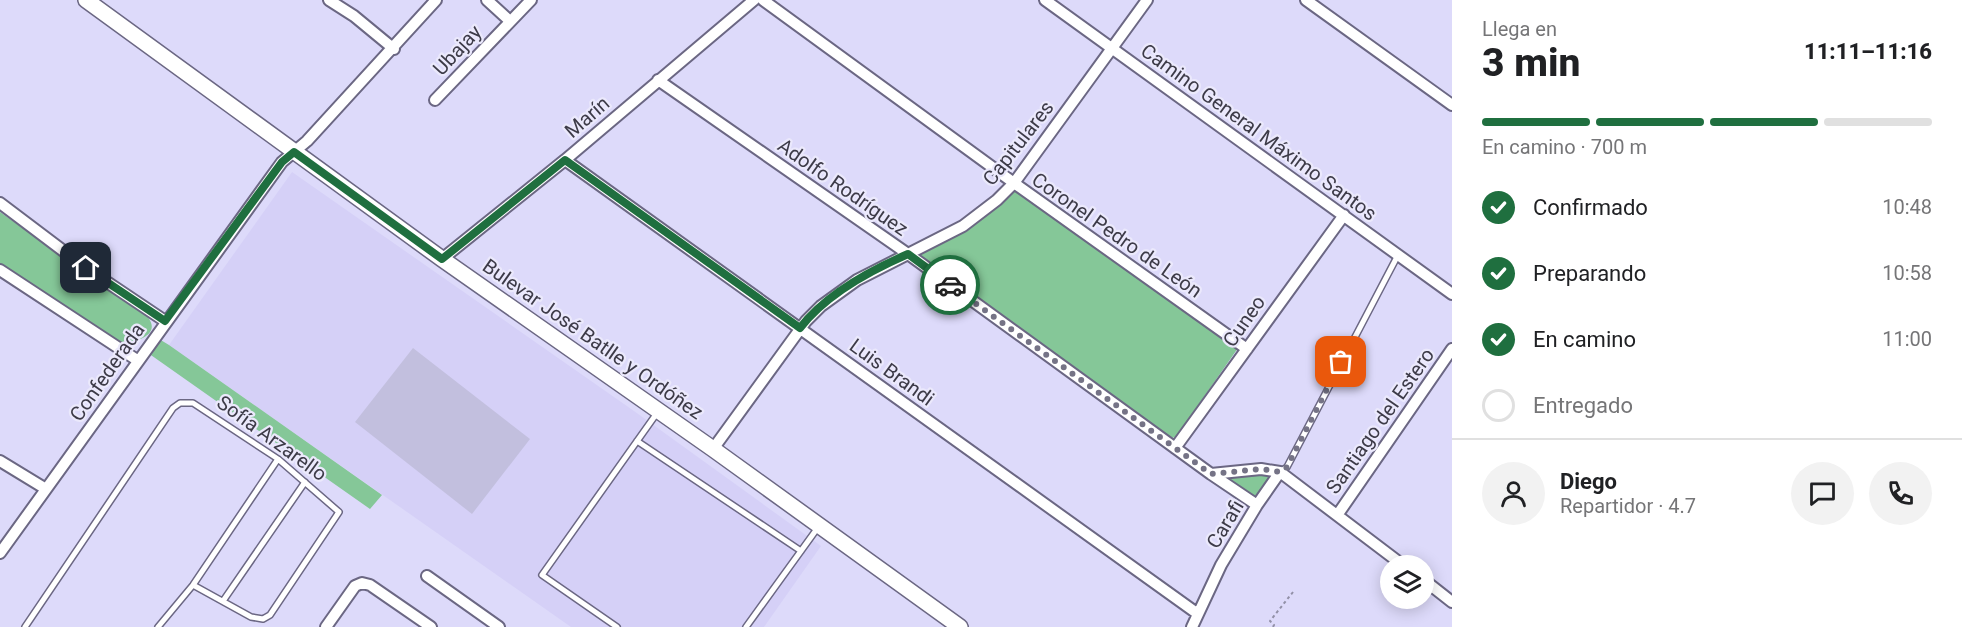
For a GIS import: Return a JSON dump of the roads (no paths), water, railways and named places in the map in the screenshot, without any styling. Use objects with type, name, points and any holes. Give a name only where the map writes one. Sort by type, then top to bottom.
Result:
[{"type":"main road","name":"Bulevar José Batlle y Ordóñez","points":[[86,0],[442,259],[713,449],[960,627]]},
{"type":"street","points":[[329,0],[354,16],[394,49]]},
{"type":"street","name":"Confederada","points":[[0,553],[165,321],[282,162],[307,141],[394,49],[436,0]]},
{"type":"street","points":[[487,0],[510,21]]},
{"type":"street","name":"Ubajay","points":[[435,100],[531,0]]},
{"type":"street","name":"Marín","points":[[442,259],[565,160],[754,0]]},
{"type":"street","name":"Coronel Pedro de León","points":[[763,0],[1247,349]]},
{"type":"street","name":"Camino General Máximo Santos","points":[[1045,0],[1452,294]]},
{"type":"street","name":"Capitulares","points":[[713,449],[800,328],[821,306],[843,290],[891,262],[963,226],[997,200],[1014,183],[1147,0]]},
{"type":"street","points":[[1306,0],[1452,105]]},
{"type":"street","name":"Adolfo Rodríguez","points":[[658,80],[908,254],[1257,506]]},
{"type":"street","name":"Luis Brandi","points":[[565,160],[1198,614]]},
{"type":"street","points":[[0,203],[86,268],[165,321]]},
{"type":"street","name":"Cuneo","points":[[1175,448],[1344,215]]},
{"type":"street","points":[[0,270],[137,360]]},
{"type":"street","name":"Santiago del Estero","points":[[1338,514],[1452,349]]},
{"type":"street","points":[[0,460],[45,489]]},
{"type":"street","points":[[1211,474],[1261,469],[1280,472],[1390,555]]},
{"type":"street","name":"Carafi","points":[[1192,627],[1221,565],[1280,472]]},
{"type":"street","points":[[427,576],[499,627]]},
{"type":"street","points":[[326,627],[355,585],[362,583],[370,585],[431,627]]},
{"type":"street","points":[[1434,588],[1452,602]]},
{"type":"lane","name":"Carafi","points":[[1280,472],[1287,467],[1398,254]]},
{"type":"lane","name":"Sofía Arzarello","points":[[26,627],[173,408],[180,403],[193,404],[278,459],[339,512],[270,615],[262,619],[251,617],[223,602]]},
{"type":"lane","points":[[617,627],[543,575],[658,411]]},
{"type":"lane","points":[[637,441],[801,551]]},
{"type":"lane","points":[[158,627],[193,585],[278,459]]},
{"type":"lane","points":[[193,585],[223,602],[305,482]]},
{"type":"lane","points":[[746,627],[819,525]]}]
